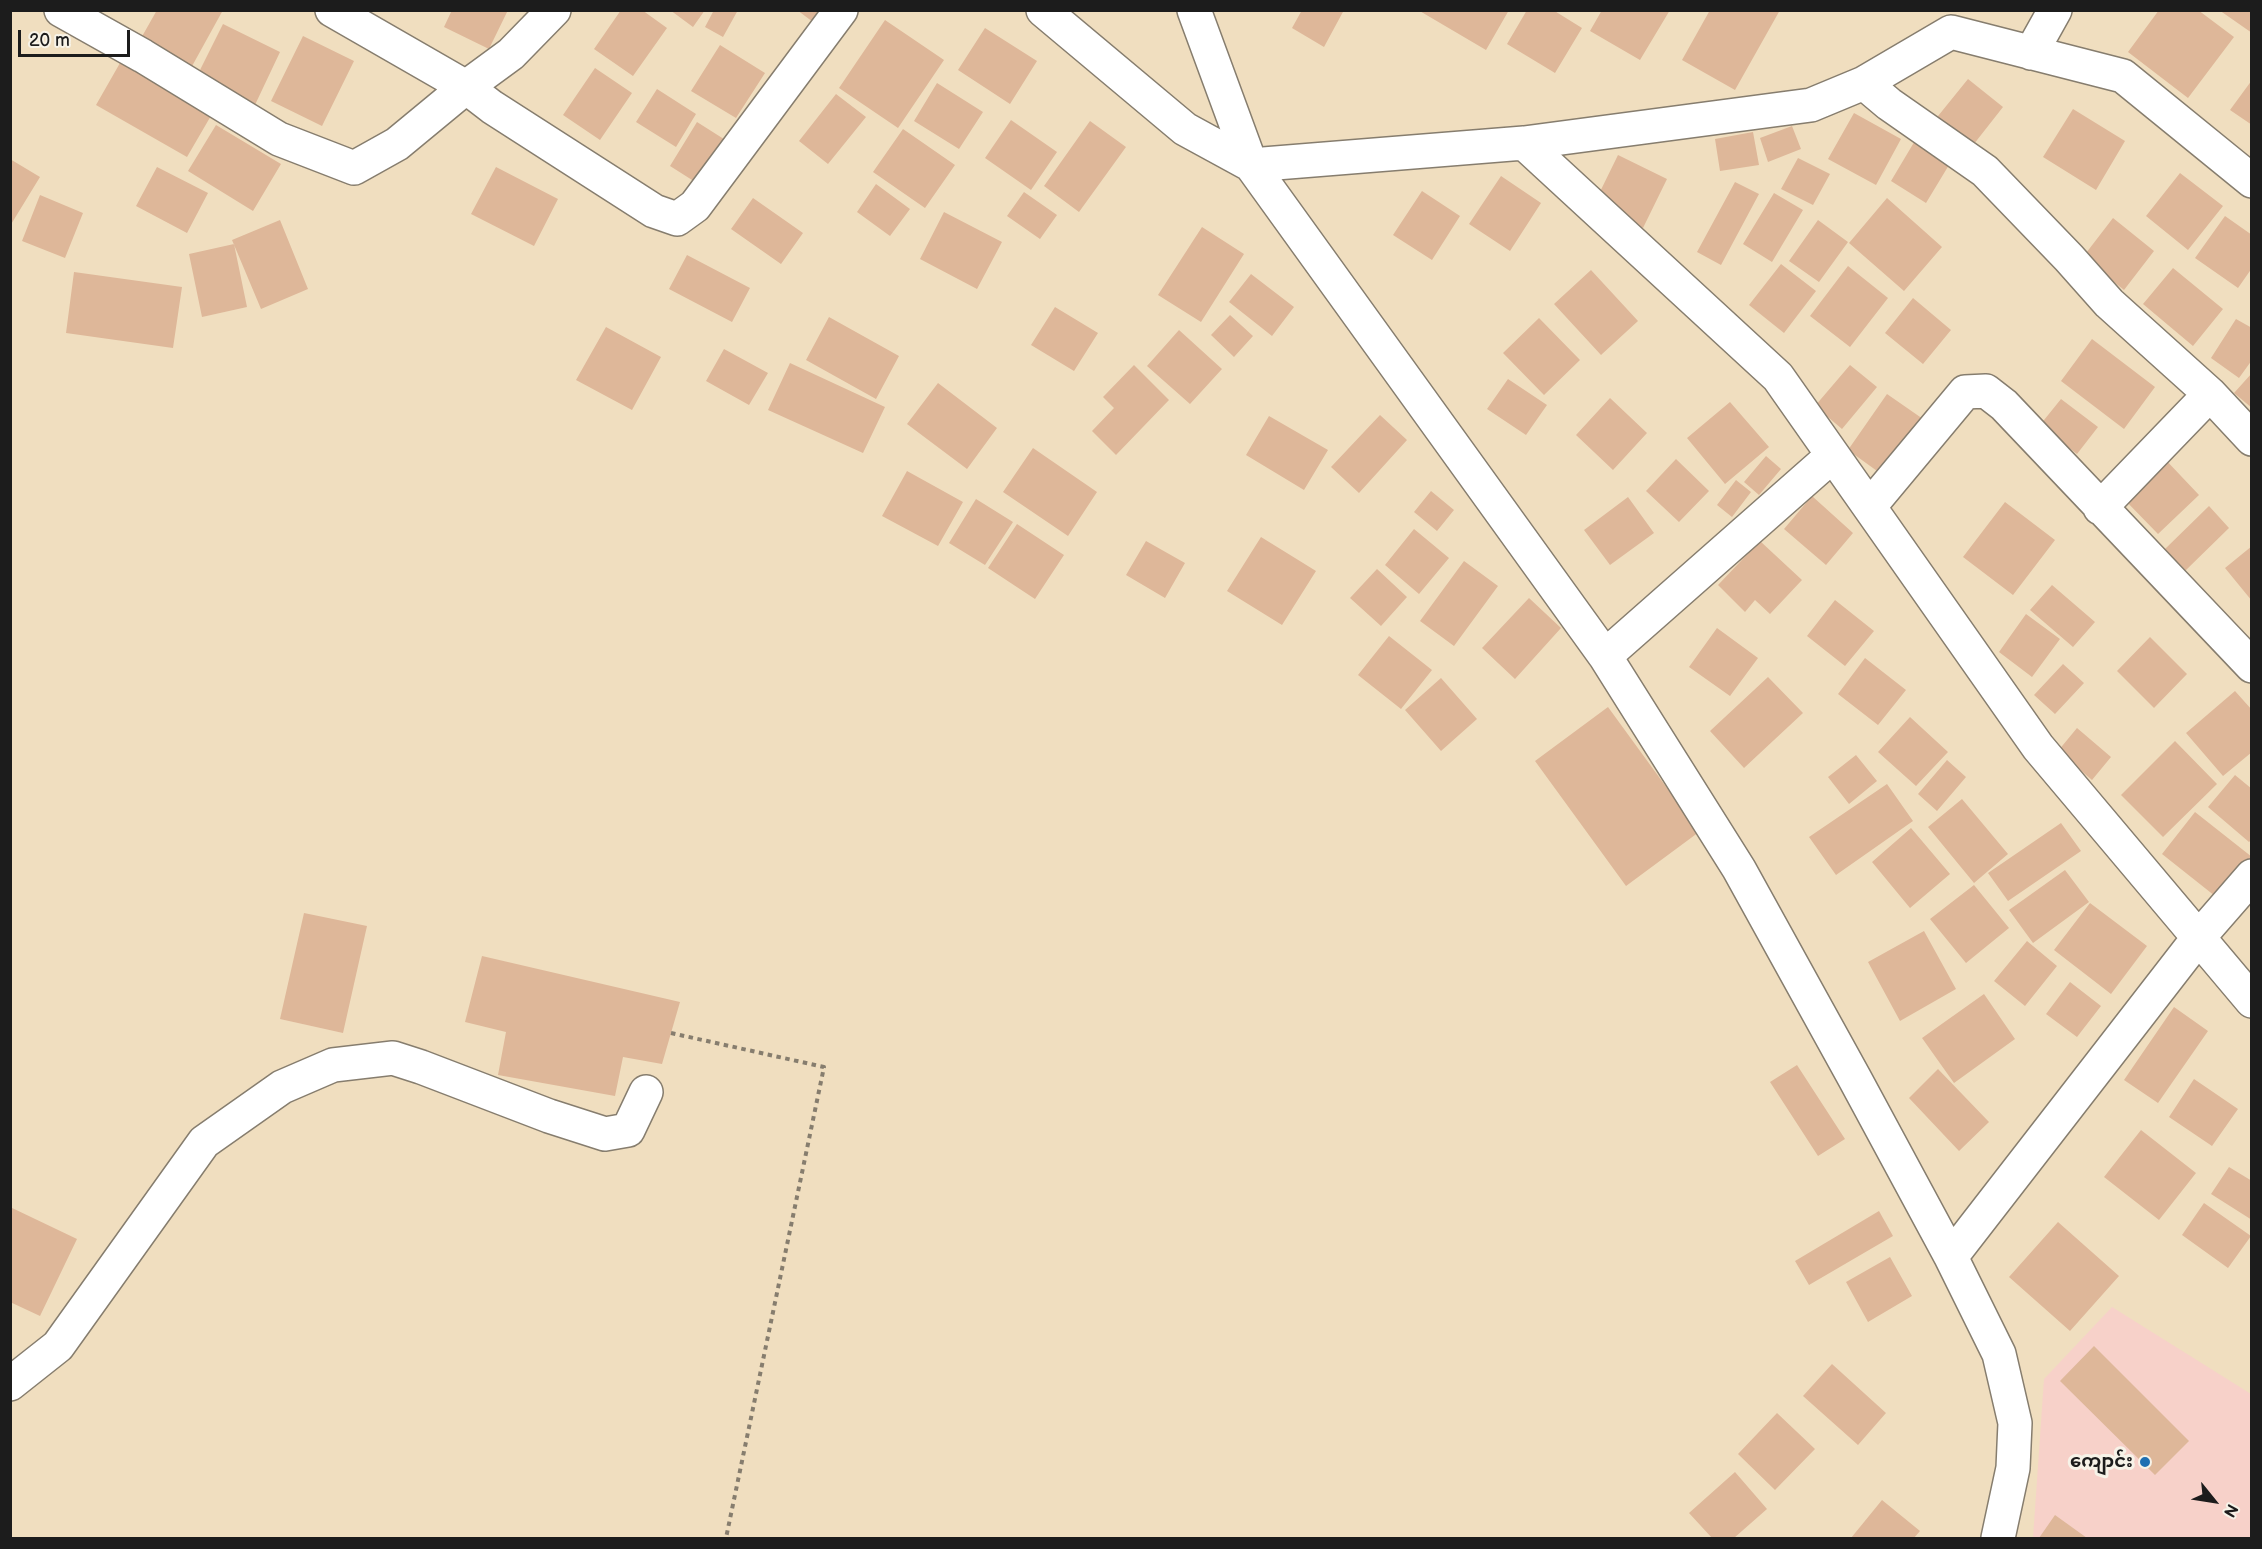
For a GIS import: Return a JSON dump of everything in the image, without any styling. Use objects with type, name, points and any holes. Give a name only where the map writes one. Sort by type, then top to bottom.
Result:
[{"type":"street","points":[[61,10],[143,56],[279,139],[354,168],[397,144],[465,87],[511,54],[554,10]]},
{"type":"street","points":[[332,10],[465,87],[492,107],[654,211],[677,219],[695,206],[841,10]]},
{"type":"street","points":[[1043,10],[1185,129],[1251,165],[1524,143],[1811,105],[1864,83],[1951,32],[2122,76],[2252,181]]},
{"type":"street","points":[[1194,10],[1251,165],[1605,656],[1739,869],[1951,1257],[1999,1354],[2015,1423],[2013,1468],[1998,1539]]},
{"type":"street","points":[[2031,53],[2055,10]]},
{"type":"street","points":[[1864,83],[1889,104],[1984,171],[2069,258],[2109,303],[2210,394],[2252,439]]},
{"type":"street","points":[[1524,143],[1778,377],[2038,747],[2252,1000]]},
{"type":"street","points":[[1870,506],[1965,392],[1986,391],[2004,405],[2252,666]]},
{"type":"street","points":[[2100,508],[2210,394]]},
{"type":"street","points":[[1605,656],[1832,456]]},
{"type":"street","points":[[1951,1257],[2199,937],[2252,876]]},
{"type":"street","points":[[10,1384],[58,1346],[204,1142],[282,1087],[333,1065],[393,1058],[549,1116],[605,1134],[628,1130],[646,1092]]},
{"type":"path","points":[[671,1033],[824,1067],[726,1539]]},
{"type":"shaded area","name":"ကျောင်း","points":[[2112,1307],[2251,1394],[2251,1538],[2033,1538],[2044,1379]]},
{"type":"building","points":[[157,10],[223,10],[191,68],[140,40]]},
{"type":"building","points":[[452,10],[508,10],[489,49],[444,27]]},
{"type":"building","points":[[621,10],[642,10],[667,28],[633,76],[594,49]]},
{"type":"building","points":[[670,10],[705,10],[693,27]]},
{"type":"building","points":[[714,10],[738,10],[723,37],[705,27]]},
{"type":"building","points":[[797,10],[821,10],[813,22]]},
{"type":"building","points":[[1302,10],[1344,10],[1324,47],[1292,28]]},
{"type":"building","points":[[1418,10],[1509,10],[1486,50]]},
{"type":"building","points":[[1527,10],[1553,10],[1582,28],[1555,73],[1507,44]]},
{"type":"building","points":[[1602,10],[1670,10],[1640,60],[1590,31]]},
{"type":"building","points":[[1710,10],[1780,10],[1735,90],[1682,60]]},
{"type":"building","points":[[2159,10],[2198,10],[2234,37],[2188,98],[2128,52]]},
{"type":"building","points":[[2219,10],[2252,10],[2252,33]]},
{"type":"building","points":[[885,20],[944,60],[898,128],[839,88]]},
{"type":"building","points":[[223,24],[280,52],[254,107],[196,78]]},
{"type":"building","points":[[985,28],[1037,61],[1010,104],[958,70]]},
{"type":"building","points":[[303,36],[354,61],[322,126],[271,101]]},
{"type":"building","points":[[720,45],[765,73],[736,118],[691,91]]},
{"type":"building","points":[[120,63],[212,114],[187,157],[96,105]]},
{"type":"building","points":[[595,68],[632,93],[600,140],[563,115]]},
{"type":"building","points":[[1968,79],[2003,107],[1970,149],[1934,121]]},
{"type":"building","points":[[2252,80],[2252,125],[2230,110]]},
{"type":"building","points":[[937,83],[983,112],[959,149],[914,121]]},
{"type":"building","points":[[657,89],[696,114],[676,147],[636,122]]},
{"type":"building","points":[[836,94],[866,117],[828,164],[799,141]]},
{"type":"building","points":[[2073,109],[2125,141],[2096,190],[2043,157]]},
{"type":"building","points":[[1854,113],[1901,139],[1876,185],[1828,159]]},
{"type":"building","points":[[1011,120],[1057,152],[1031,190],[985,158]]},
{"type":"building","points":[[1090,121],[1126,147],[1079,212],[1044,186]]},
{"type":"building","points":[[697,122],[727,141],[700,185],[670,166]]},
{"type":"building","points":[[216,125],[281,164],[253,211],[188,171]]},
{"type":"building","points":[[1792,126],[1801,149],[1768,162],[1760,138]]},
{"type":"building","points":[[903,129],[955,165],[925,208],[873,172]]},
{"type":"building","points":[[1753,132],[1759,165],[1720,171],[1715,139]]},
{"type":"building","points":[[1916,139],[1952,160],[1926,203],[1891,181]]},
{"type":"building","points":[[1618,155],[1667,179],[1643,228],[1594,204]]},
{"type":"building","points":[[1798,158],[1830,174],[1813,205],[1781,189]]},
{"type":"building","points":[[10,159],[40,177],[10,226]]},
{"type":"building","points":[[157,167],[208,193],[187,233],[136,206]]},
{"type":"building","points":[[496,167],[558,199],[534,246],[471,214]]},
{"type":"building","points":[[2180,173],[2223,206],[2188,250],[2146,216]]},
{"type":"building","points":[[1501,176],[1541,203],[1510,251],[1469,224]]},
{"type":"building","points":[[1735,182],[1759,194],[1721,265],[1697,252]]},
{"type":"building","points":[[876,184],[910,209],[890,236],[857,212]]},
{"type":"building","points":[[1422,191],[1460,216],[1432,260],[1393,235]]},
{"type":"building","points":[[1024,192],[1057,215],[1040,239],[1007,216]]},
{"type":"building","points":[[1774,193],[1803,210],[1772,262],[1743,244]]},
{"type":"building","points":[[40,195],[83,213],[65,258],[22,241]]},
{"type":"building","points":[[753,198],[803,233],[781,264],[731,229]]},
{"type":"building","points":[[1887,198],[1942,247],[1904,291],[1849,243]]},
{"type":"building","points":[[944,212],[1002,242],[977,289],[920,259]]},
{"type":"building","points":[[2225,216],[2252,235],[2252,268],[2238,288],[2195,258]]},
{"type":"building","points":[[2113,218],[2154,251],[2124,290],[2083,257]]},
{"type":"building","points":[[280,220],[308,289],[261,309],[232,240]]},
{"type":"building","points":[[1818,220],[1848,242],[1819,282],[1789,261]]},
{"type":"building","points":[[1202,227],[1244,254],[1201,322],[1158,295]]},
{"type":"building","points":[[234,244],[247,307],[202,317],[189,254]]},
{"type":"building","points":[[687,255],[750,288],[732,322],[669,289]]},
{"type":"building","points":[[1781,264],[1816,291],[1784,333],[1749,305]]},
{"type":"building","points":[[1848,266],[1888,298],[1850,347],[1810,316]]},
{"type":"building","points":[[2173,268],[2223,309],[2193,346],[2143,304]]},
{"type":"building","points":[[1591,270],[1638,321],[1601,355],[1554,304]]},
{"type":"building","points":[[74,272],[182,287],[173,348],[66,333]]},
{"type":"building","points":[[1251,274],[1294,307],[1272,336],[1229,302]]},
{"type":"building","points":[[1913,298],[1951,330],[1923,364],[1885,333]]},
{"type":"building","points":[[1055,307],[1098,333],[1074,371],[1031,345]]},
{"type":"building","points":[[1230,315],[1253,336],[1234,357],[1211,335]]},
{"type":"building","points":[[829,317],[899,356],[876,399],[806,360]]},
{"type":"building","points":[[1539,318],[1580,360],[1544,395],[1503,353]]},
{"type":"building","points":[[2236,319],[2252,328],[2252,360],[2239,378],[2211,358]]},
{"type":"building","points":[[606,327],[661,357],[632,410],[576,380]]},
{"type":"building","points":[[1179,330],[1222,369],[1190,404],[1147,366]]},
{"type":"building","points":[[2092,339],[2155,387],[2124,429],[2061,381]]},
{"type":"building","points":[[724,349],[768,373],[749,405],[706,381]]},
{"type":"building","points":[[790,363],[885,407],[863,453],[768,410]]},
{"type":"building","points":[[1134,365],[1169,400],[1116,455],[1092,431],[1114,408],[1103,397]]},
{"type":"building","points":[[1850,365],[1877,387],[1842,429],[1815,406]]},
{"type":"building","points":[[2252,373],[2252,408],[2234,393]]},
{"type":"building","points":[[1508,379],[1547,405],[1526,435],[1487,409]]},
{"type":"building","points":[[938,383],[997,428],[967,469],[907,424]]},
{"type":"building","points":[[1887,394],[1923,419],[1884,476],[1848,450]]},
{"type":"building","points":[[1610,398],[1647,433],[1613,470],[1576,435]]},
{"type":"building","points":[[2061,399],[2098,427],[2077,454],[2040,425]]},
{"type":"building","points":[[1730,402],[1769,447],[1725,484],[1687,438]]},
{"type":"building","points":[[1380,415],[1407,440],[1359,493],[1331,467]]},
{"type":"building","points":[[1269,416],[1328,450],[1304,490],[1246,455]]},
{"type":"building","points":[[1033,448],[1097,492],[1068,536],[1003,492]]},
{"type":"building","points":[[1766,456],[1781,469],[1759,495],[1744,482]]},
{"type":"building","points":[[2163,457],[2199,495],[2158,534],[2122,497]]},
{"type":"building","points":[[1676,459],[1709,491],[1679,522],[1646,491]]},
{"type":"building","points":[[907,471],[963,502],[938,546],[882,516]]},
{"type":"building","points":[[1736,480],[1751,492],[1732,517],[1717,505]]},
{"type":"building","points":[[1431,491],[1454,510],[1437,531],[1414,512]]},
{"type":"building","points":[[1812,496],[1853,533],[1826,565],[1784,529]]},
{"type":"building","points":[[1628,497],[1654,533],[1610,565],[1584,530]]},
{"type":"building","points":[[976,499],[1013,522],[985,565],[949,543]]},
{"type":"building","points":[[2005,502],[2055,540],[2013,595],[1963,557]]},
{"type":"building","points":[[2209,506],[2229,528],[2185,571],[2165,549]]},
{"type":"building","points":[[1017,524],[1064,555],[1035,599],[988,568]]},
{"type":"building","points":[[1414,529],[1449,558],[1419,594],[1385,565]]},
{"type":"building","points":[[1261,537],[1316,571],[1282,625],[1227,591]]},
{"type":"building","points":[[1146,541],[1185,563],[1165,598],[1126,575]]},
{"type":"building","points":[[1760,541],[1802,580],[1770,614],[1755,600],[1745,612],[1718,585]]},
{"type":"building","points":[[2252,546],[2252,601],[2225,568]]},
{"type":"building","points":[[1464,561],[1498,586],[1454,646],[1420,621]]},
{"type":"building","points":[[1377,569],[1407,597],[1381,626],[1350,598]]},
{"type":"building","points":[[2052,585],[2095,622],[2073,647],[2030,610]]},
{"type":"building","points":[[1529,598],[1561,628],[1515,679],[1482,648]]},
{"type":"building","points":[[1835,600],[1874,631],[1845,666],[1807,636]]},
{"type":"building","points":[[2026,614],[2060,639],[2032,677],[1999,652]]},
{"type":"building","points":[[1717,628],[1758,658],[1730,696],[1689,667]]},
{"type":"building","points":[[1389,636],[1432,670],[1401,709],[1358,675]]},
{"type":"building","points":[[2150,637],[2187,674],[2154,708],[2117,671]]},
{"type":"building","points":[[1865,658],[1906,690],[1878,725],[1838,694]]},
{"type":"building","points":[[2063,664],[2084,683],[2055,714],[2034,695]]},
{"type":"building","points":[[1768,677],[1803,713],[1744,768],[1710,731]]},
{"type":"building","points":[[1441,678],[1477,719],[1441,751],[1405,710]]},
{"type":"building","points":[[2235,691],[2252,710],[2252,752],[2223,776],[2186,733]]},
{"type":"building","points":[[1608,707],[1699,832],[1626,886],[1535,761]]},
{"type":"building","points":[[1910,717],[1948,752],[1916,786],[1878,752]]},
{"type":"building","points":[[2077,728],[2111,757],[2092,780],[2058,751]]},
{"type":"building","points":[[2175,741],[2217,784],[2163,837],[2121,795]]},
{"type":"building","points":[[1856,755],[1877,781],[1849,804],[1828,777]]},
{"type":"building","points":[[1947,760],[1966,777],[1937,811],[1918,794]]},
{"type":"building","points":[[2235,775],[2252,789],[2252,839],[2249,842],[2208,807]]},
{"type":"building","points":[[1887,784],[1913,821],[1836,875],[1809,837]]},
{"type":"building","points":[[1962,799],[2008,854],[1974,883],[1928,827]]},
{"type":"building","points":[[2195,812],[2252,857],[2252,861],[2220,900],[2162,854]]},
{"type":"building","points":[[2061,823],[2081,851],[2008,901],[1988,873]]},
{"type":"building","points":[[1911,828],[1950,874],[1910,908],[1872,862]]},
{"type":"building","points":[[2065,870],[2089,902],[2033,943],[2009,910]]},
{"type":"building","points":[[1974,885],[2009,928],[1966,963],[1930,919]]},
{"type":"building","points":[[2090,903],[2147,946],[2111,994],[2054,950]]},
{"type":"building","points":[[304,913],[367,926],[343,1033],[280,1019]]},
{"type":"building","points":[[1924,931],[1956,989],[1900,1021],[1868,962]]},
{"type":"building","points":[[2027,941],[2057,966],[2025,1006],[1994,981]]},
{"type":"building","points":[[482,956],[680,1002],[662,1064],[623,1057],[615,1096],[498,1075],[506,1032],[465,1022]]},
{"type":"building","points":[[2070,982],[2101,1006],[2077,1037],[2046,1014]]},
{"type":"building","points":[[1984,994],[2015,1039],[1954,1083],[1922,1038]]},
{"type":"building","points":[[2174,1007],[2208,1031],[2158,1103],[2124,1080]]},
{"type":"building","points":[[1797,1065],[1845,1139],[1818,1156],[1770,1082]]},
{"type":"building","points":[[1938,1069],[1989,1122],[1959,1151],[1909,1098]]},
{"type":"building","points":[[2194,1079],[2238,1109],[2212,1146],[2169,1117]]},
{"type":"building","points":[[2141,1130],[2196,1173],[2159,1220],[2104,1177]]},
{"type":"building","points":[[2229,1167],[2252,1181],[2252,1220],[2211,1194]]},
{"type":"building","points":[[2204,1203],[2251,1236],[2228,1268],[2182,1235]]},
{"type":"building","points":[[10,1207],[77,1239],[40,1316],[10,1302]]},
{"type":"building","points":[[1879,1211],[1893,1236],[1809,1285],[1795,1261]]},
{"type":"building","points":[[2058,1222],[2119,1276],[2070,1331],[2009,1277]]},
{"type":"building","points":[[1890,1257],[1912,1296],[1868,1322],[1846,1282]]},
{"type":"building","points":[[2094,1346],[2189,1441],[2155,1475],[2060,1381]]},
{"type":"building","points":[[1832,1364],[1886,1413],[1858,1445],[1803,1396]]},
{"type":"building","points":[[1777,1413],[1815,1449],[1775,1490],[1738,1454]]},
{"type":"building","points":[[1735,1472],[1767,1509],[1734,1538],[1712,1538],[1689,1513]]},
{"type":"building","points":[[1882,1500],[1920,1531],[1914,1538],[1851,1538]]},
{"type":"building","points":[[2055,1515],[2087,1538],[2039,1538]]},
{"type":"place","name":"ကျောင်း","points":[[2145,1462]]}]
